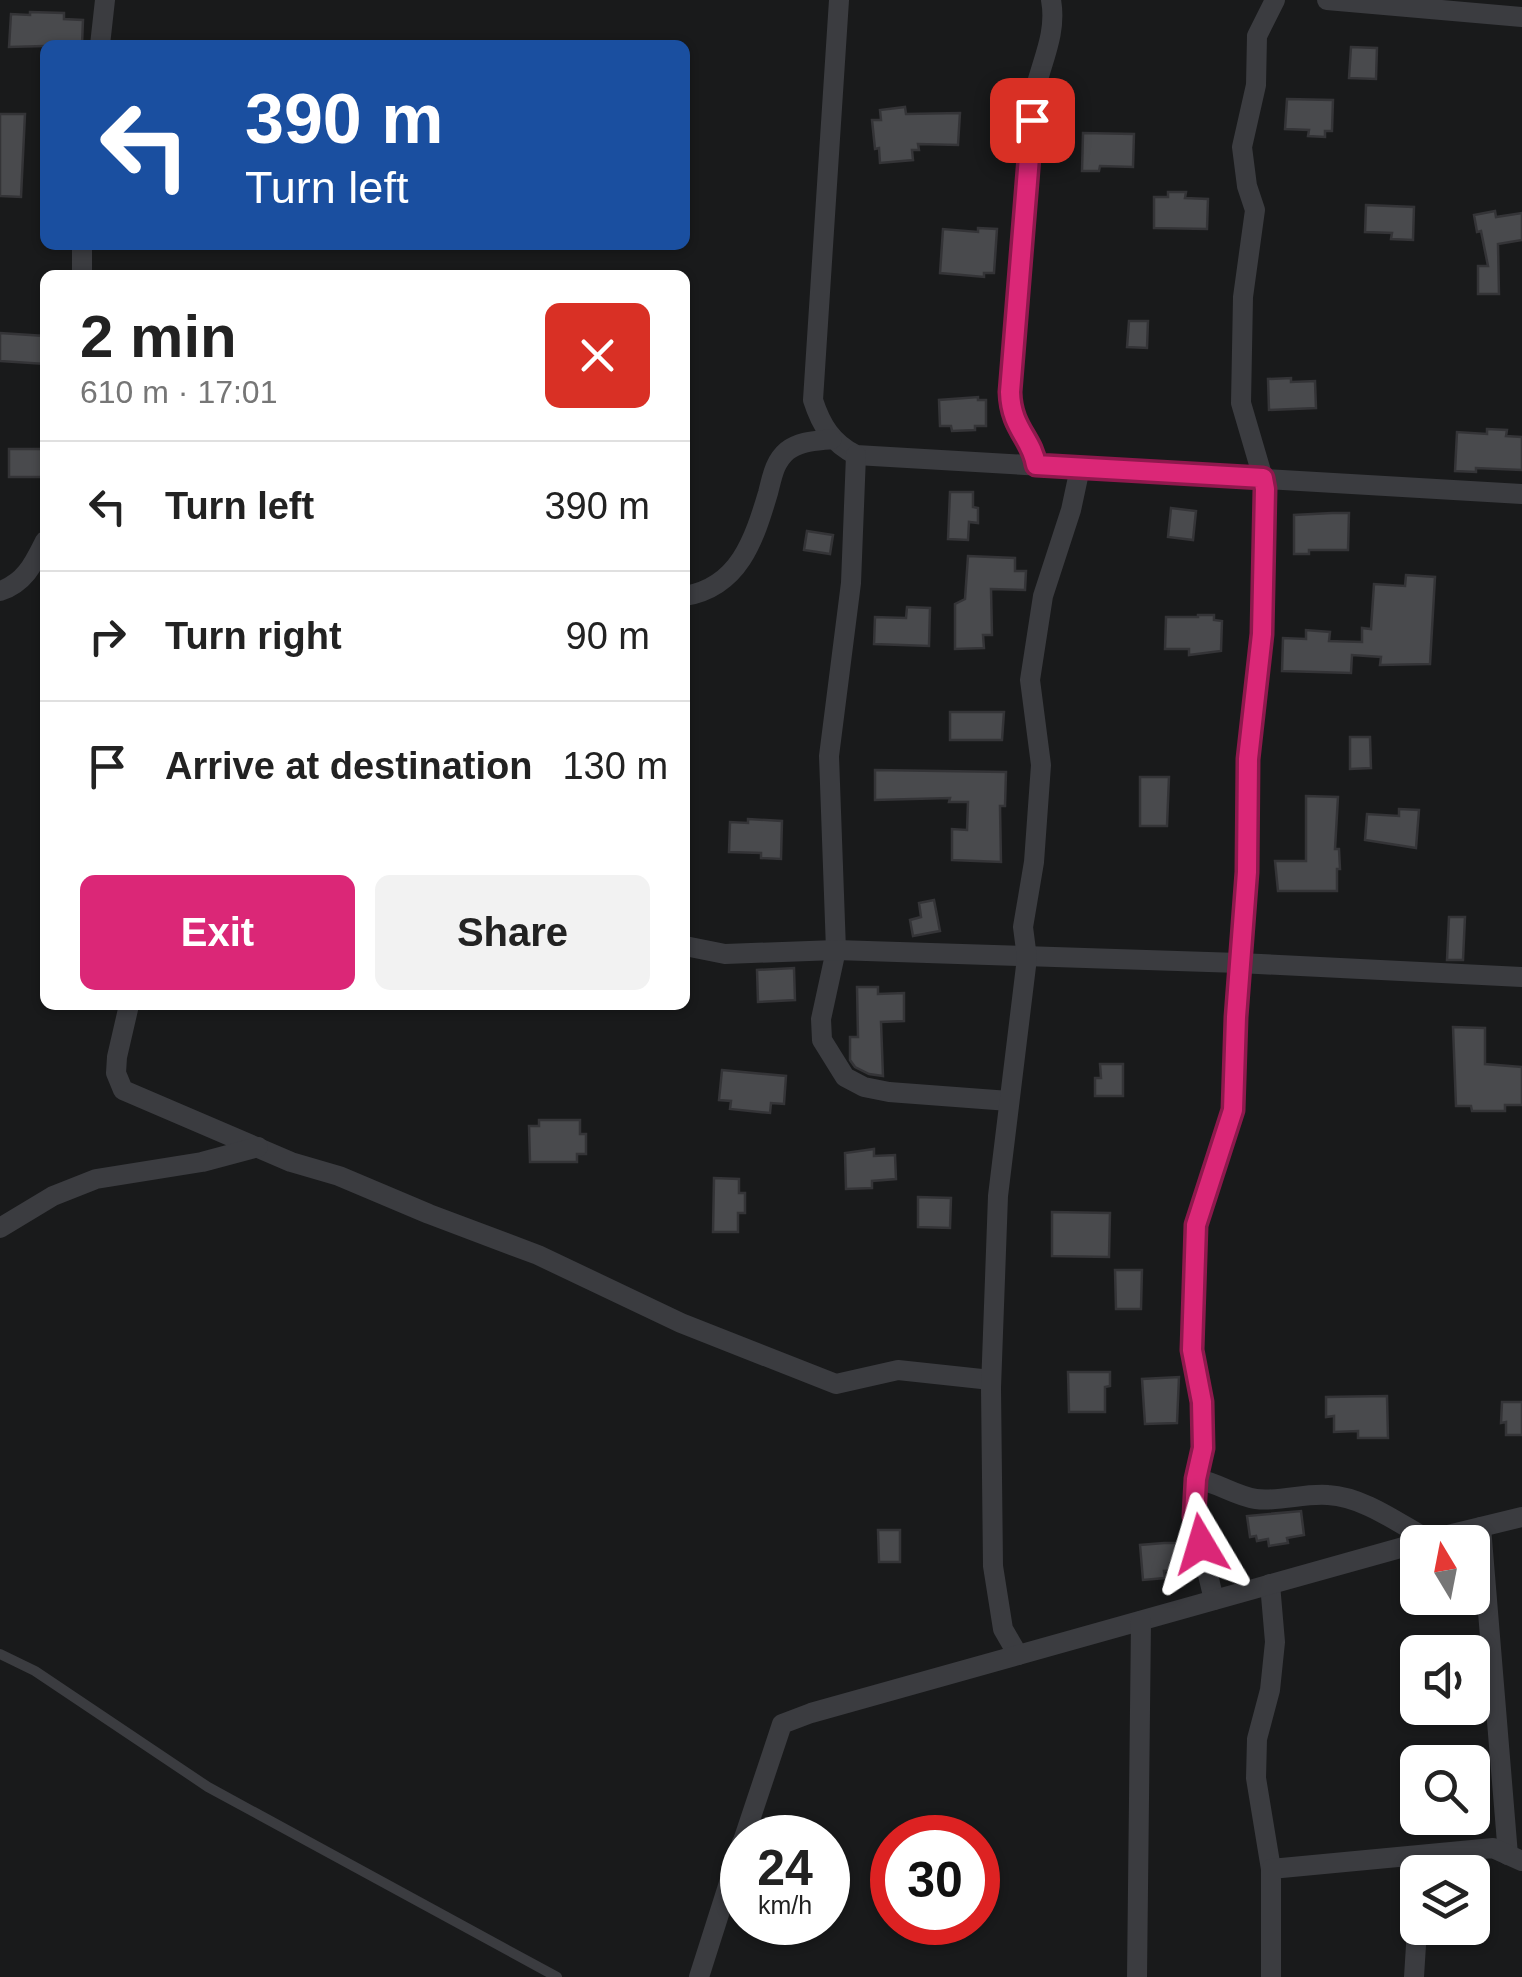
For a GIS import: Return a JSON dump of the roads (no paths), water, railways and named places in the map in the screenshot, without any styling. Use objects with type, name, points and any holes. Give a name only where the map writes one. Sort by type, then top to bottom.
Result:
[{"type":"street","points":[[101,40],[105,0]]},
{"type":"street","points":[[839,0],[812,400],[832,439],[856,455],[1522,494]]},
{"type":"street","points":[[1036,465],[1016,426],[1010,392],[1032,105],[1038,75],[1050,46],[1051,0]]},
{"type":"street","points":[[1214,1600],[1194,1516],[1203,1448],[1202,1402],[1192,1350],[1196,1225],[1233,1110],[1247,872],[1248,759],[1262,634],[1263,478],[1241,403],[1243,297],[1255,210],[1242,147],[1256,85],[1257,36],[1275,0]]},
{"type":"street","points":[[1327,0],[1498,8],[1522,17]]},
{"type":"street","points":[[690,594],[714,587],[742,562],[783,455],[798,444],[832,439]]},
{"type":"street","points":[[856,455],[851,582],[829,756],[836,950],[821,1020],[822,1040],[845,1077],[864,1087],[1009,1101]]},
{"type":"street","points":[[1018,1655],[1003,1630],[994,1566],[992,1380],[998,1196],[1026,958],[1023,927],[1034,862],[1041,765],[1030,680],[1043,596],[1071,510],[1080,468]]},
{"type":"street","points":[[0,591],[13,587],[32,568],[40,551]]},
{"type":"street","points":[[690,947],[724,954],[836,950],[1240,963],[1522,978]]},
{"type":"street","points":[[128,1010],[117,1057],[116,1073],[122,1090],[538,1255],[681,1323],[836,1384],[898,1370],[992,1380]]},
{"type":"street","points":[[0,1228],[53,1196],[96,1179],[202,1162],[258,1147]]},
{"type":"street","points":[[1196,1479],[1252,1498],[1345,1498],[1366,1505],[1400,1527]]},
{"type":"street","points":[[1489,1525],[1522,1517]]},
{"type":"street","points":[[751,1815],[782,1724],[1400,1548]]},
{"type":"street","points":[[1270,1584],[1275,1642],[1270,1690],[1257,1739],[1256,1778],[1270,1869],[1270,1977]]},
{"type":"street","points":[[1460,1855],[1492,1848],[1515,1858],[1490,1615]]},
{"type":"street","points":[[1137,1977],[1141,1620]]},
{"type":"street","points":[[1270,1869],[1400,1864]]},
{"type":"street","points":[[698,1977],[720,1910]]},
{"type":"street","points":[[1414,1977],[1416,1945]]},
{"type":"lane","points":[[0,1654],[35,1671],[208,1788],[557,1977]]}]
